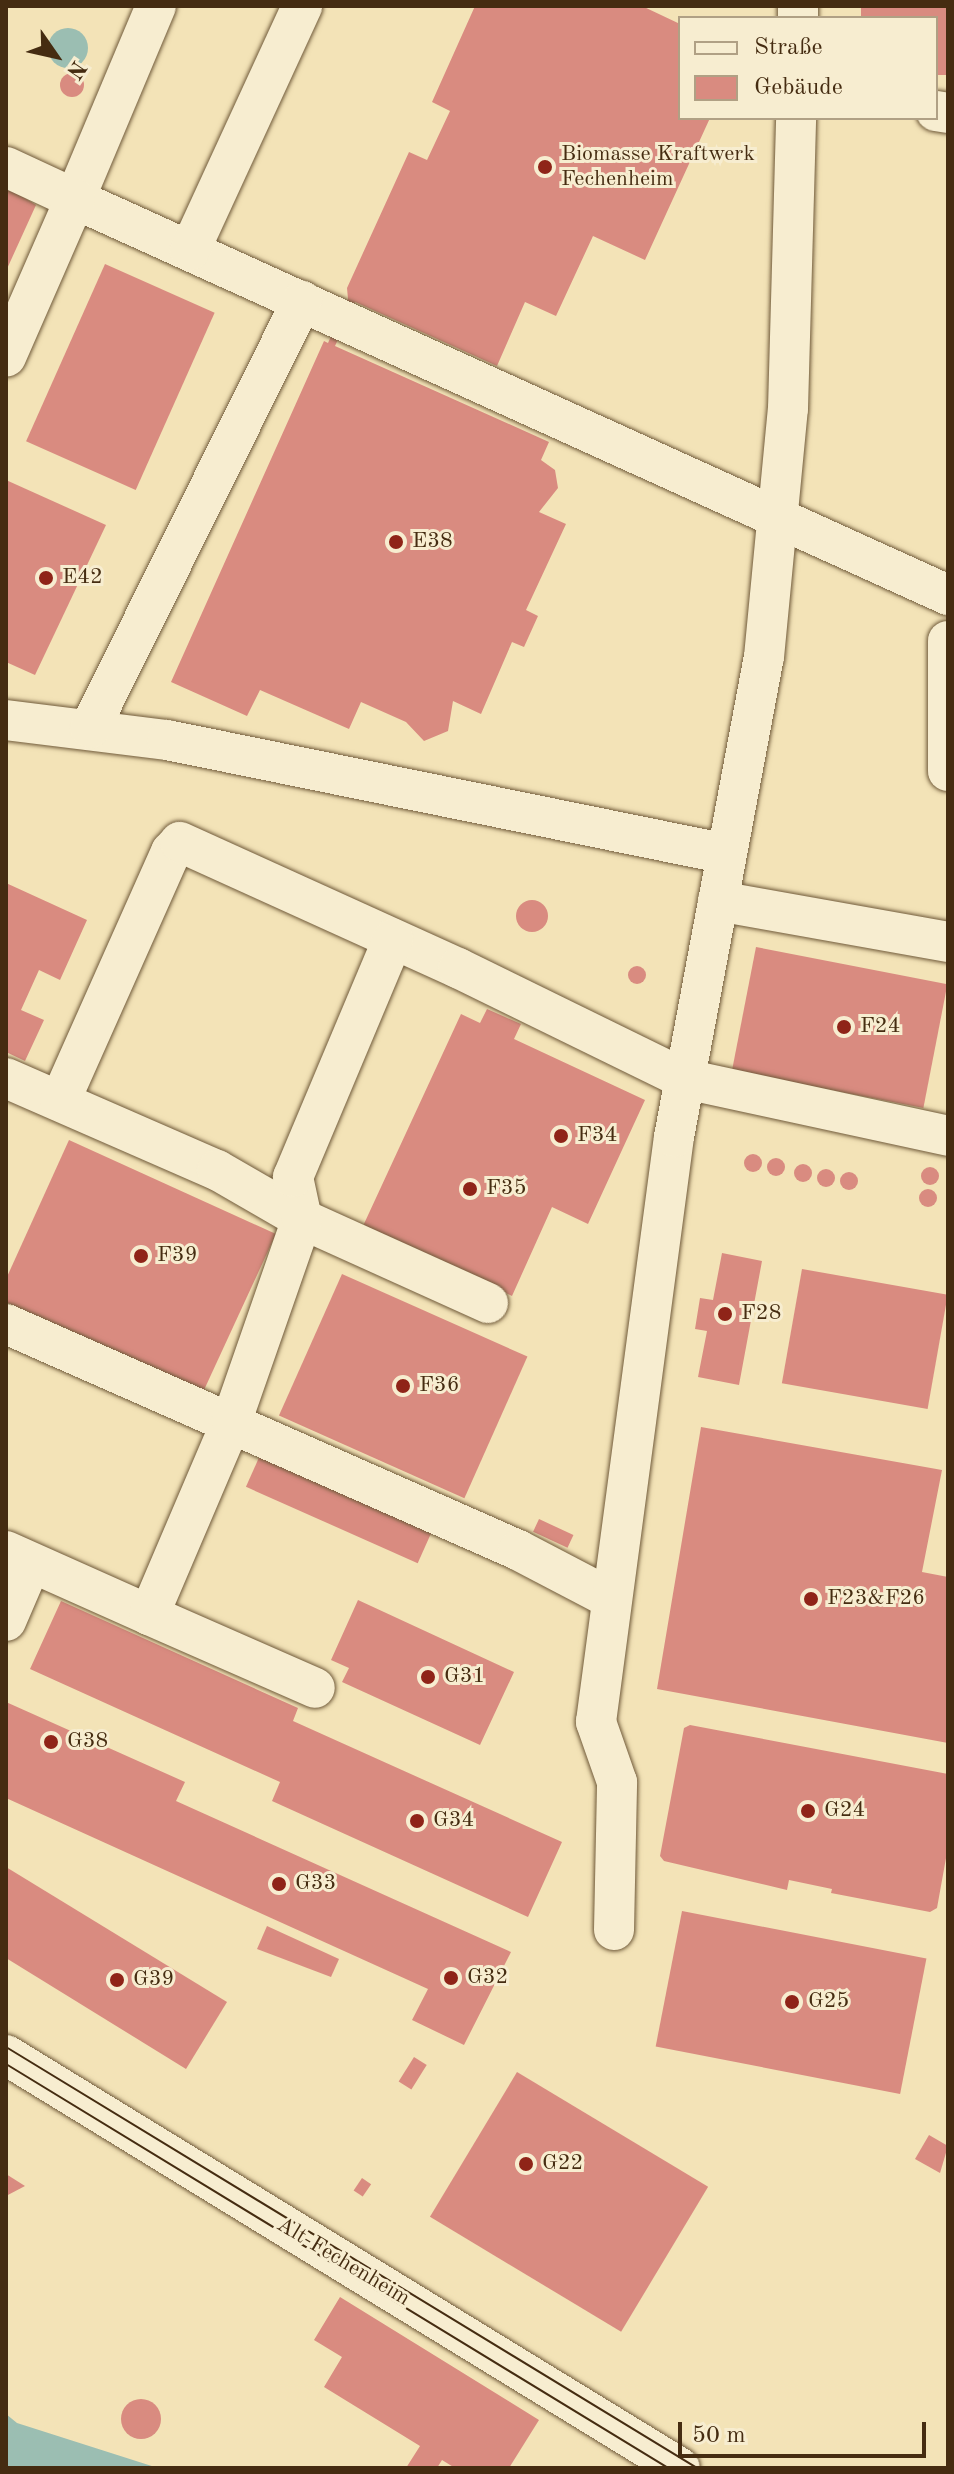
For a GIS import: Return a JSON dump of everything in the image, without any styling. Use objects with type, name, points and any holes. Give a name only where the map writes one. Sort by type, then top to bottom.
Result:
[{"type":"street","points":[[6,357],[156,6]]},
{"type":"street","points":[[190,250],[302,6]]},
{"type":"street","points":[[614,1930],[617,1782],[596,1722],[610,1598],[685,1079],[764,657],[788,409],[796,120]]},
{"type":"street","points":[[6,167],[948,595]]},
{"type":"street","points":[[90,728],[302,301]]},
{"type":"street","points":[[948,641],[948,771]]},
{"type":"street","points":[[6,720],[90,728],[436,792],[727,854]]},
{"type":"street","points":[[60,1101],[171,852],[180,842],[393,939],[685,1079],[948,1136]]},
{"type":"street","points":[[718,901],[948,942]]},
{"type":"street","points":[[149,1615],[232,1420],[302,1219],[293,1177],[393,939]]},
{"type":"street","points":[[6,1078],[217,1170],[302,1219],[488,1303]]},
{"type":"street","points":[[6,1324],[232,1420],[518,1550],[610,1598]]},
{"type":"street","points":[[6,1621],[18,1557],[315,1688]]},
{"type":"street","name":"Alt-Fechenheim","points":[[6,2055],[680,2468]]},
{"type":"water","points":[[68,28],[82,34],[88,48],[82,62],[68,68],[54,62],[48,48],[54,34]]},
{"type":"water","points":[[6,2414],[17,2423],[158,2468],[6,2468]]},
{"type":"building","points":[[475,6],[642,6],[678,23],[678,120],[709,120],[645,260],[593,236],[556,316],[525,302],[497,366],[355,302],[335,346],[549,442],[541,460],[555,470],[558,488],[539,512],[566,524],[526,610],[538,616],[524,647],[512,642],[481,714],[453,701],[448,731],[424,741],[406,722],[361,702],[349,729],[260,690],[247,716],[171,682],[324,341],[328,343],[348,299],[347,288],[409,152],[427,160],[450,111],[432,102]]},
{"type":"building","points":[[861,6],[948,6],[948,75],[938,75],[938,16],[861,16]]},
{"type":"building","points":[[72,73],[81,76],[84,85],[81,94],[72,97],[63,94],[60,85],[63,76]]},
{"type":"building","points":[[6,186],[36,205],[6,271]]},
{"type":"building","points":[[105,264],[215,313],[136,490],[26,441]]},
{"type":"building","name":"E42","points":[[6,480],[106,525],[35,675],[6,662]]},
{"type":"building","points":[[6,883],[87,920],[60,980],[39,970],[21,1010],[44,1020],[25,1061],[6,1052]]},
{"type":"building","points":[[532,900],[543,905],[548,916],[543,927],[532,932],[521,927],[516,916],[521,905]]},
{"type":"building","name":"F24","points":[[756,947],[947,984],[923,1108],[732,1071]]},
{"type":"building","points":[[633,966],[641,966],[646,975],[644,982],[633,984],[628,979],[628,971]]},
{"type":"building","points":[[487,1009],[521,1024],[514,1039],[645,1100],[588,1224],[552,1207],[512,1296],[363,1226],[461,1014],[480,1023]]},
{"type":"building","name":"F39","points":[[69,1140],[276,1234],[204,1390],[6,1302],[6,1279]]},
{"type":"building","points":[[753,1154],[762,1163],[753,1172],[744,1163]]},
{"type":"building","points":[[776,1158],[785,1167],[776,1176],[767,1167]]},
{"type":"building","points":[[799,1164],[807,1164],[812,1173],[810,1180],[799,1182],[794,1177],[794,1169]]},
{"type":"building","points":[[926,1167],[934,1167],[939,1176],[937,1183],[926,1185],[921,1180],[921,1172]]},
{"type":"building","points":[[826,1169],[835,1178],[826,1187],[817,1178]]},
{"type":"building","points":[[849,1172],[858,1181],[849,1190],[840,1181]]},
{"type":"building","points":[[924,1189],[932,1189],[937,1198],[935,1205],[924,1207],[919,1202],[919,1194]]},
{"type":"building","name":"F28","points":[[722,1253],[762,1261],[739,1385],[698,1377],[707,1331],[695,1329],[700,1298],[713,1300]]},
{"type":"building","points":[[802,1269],[948,1295],[928,1409],[782,1383]]},
{"type":"building","name":"F36","points":[[342,1274],[527,1357],[464,1498],[279,1416]]},
{"type":"building","name":"F23&F26","points":[[701,1427],[942,1470],[922,1572],[948,1577],[948,1743],[657,1689]]},
{"type":"building","points":[[261,1453],[433,1529],[418,1563],[246,1487]]},
{"type":"building","points":[[539,1519],[573,1535],[568,1548],[533,1532]]},
{"type":"building","name":"G31","points":[[358,1600],[514,1672],[480,1745],[342,1682],[349,1668],[331,1660]]},
{"type":"building","points":[[61,1601],[298,1708],[293,1721],[562,1842],[528,1917],[272,1801],[280,1782],[30,1669]]},
{"type":"building","points":[[6,1702],[185,1782],[176,1801],[511,1952],[464,2045],[412,2020],[428,1989],[6,1798]]},
{"type":"building","name":"G24","points":[[690,1725],[948,1774],[948,1847],[937,1908],[930,1912],[831,1893],[832,1889],[789,1880],[787,1890],[664,1861],[660,1856],[684,1728]]},
{"type":"building","name":"G39","points":[[6,1867],[227,2002],[186,2069],[6,1958]]},
{"type":"building","name":"G25","points":[[682,1911],[926,1959],[900,2094],[656,2046]]},
{"type":"building","points":[[267,1926],[339,1959],[331,1977],[257,1949]]},
{"type":"building","points":[[414,2057],[427,2065],[411,2090],[399,2082]]},
{"type":"building","points":[[517,2072],[708,2187],[621,2332],[430,2217]]},
{"type":"building","points":[[929,2135],[948,2146],[940,2173],[915,2159]]},
{"type":"building","points":[[6,2174],[25,2186],[6,2196]]},
{"type":"building","points":[[362,2178],[371,2184],[363,2197],[354,2190]]},
{"type":"building","points":[[340,2297],[539,2420],[509,2468],[455,2468],[442,2460],[437,2468],[406,2468],[420,2446],[324,2387],[342,2357],[314,2340]]},
{"type":"building","points":[[141,2399],[155,2405],[161,2419],[155,2433],[141,2439],[127,2433],[121,2419],[127,2405]]},
{"type":"tram line","points":[[6,2047],[697,2468]]},
{"type":"tram line","points":[[6,2064],[668,2468]]},
{"type":"place","name":"Biomasse Kraftwerk Fechenheim","points":[[545,167]]},
{"type":"place","name":"E38","points":[[396,542]]},
{"type":"place","name":"E42","points":[[46,578]]},
{"type":"place","name":"F24","points":[[844,1027]]},
{"type":"place","name":"F34","points":[[561,1136]]},
{"type":"place","name":"F35","points":[[470,1189]]},
{"type":"place","name":"F39","points":[[141,1256]]},
{"type":"place","name":"F28","points":[[725,1314]]},
{"type":"place","name":"F36","points":[[403,1386]]},
{"type":"place","name":"F23&F26","points":[[811,1599]]},
{"type":"place","name":"G31","points":[[428,1677]]},
{"type":"place","name":"G38","points":[[51,1742]]},
{"type":"place","name":"G24","points":[[808,1811]]},
{"type":"place","name":"G34","points":[[417,1821]]},
{"type":"place","name":"G33","points":[[279,1884]]},
{"type":"place","name":"G32","points":[[451,1978]]},
{"type":"place","name":"G39","points":[[117,1980]]},
{"type":"place","name":"G25","points":[[792,2002]]},
{"type":"place","name":"G22","points":[[526,2164]]}]
